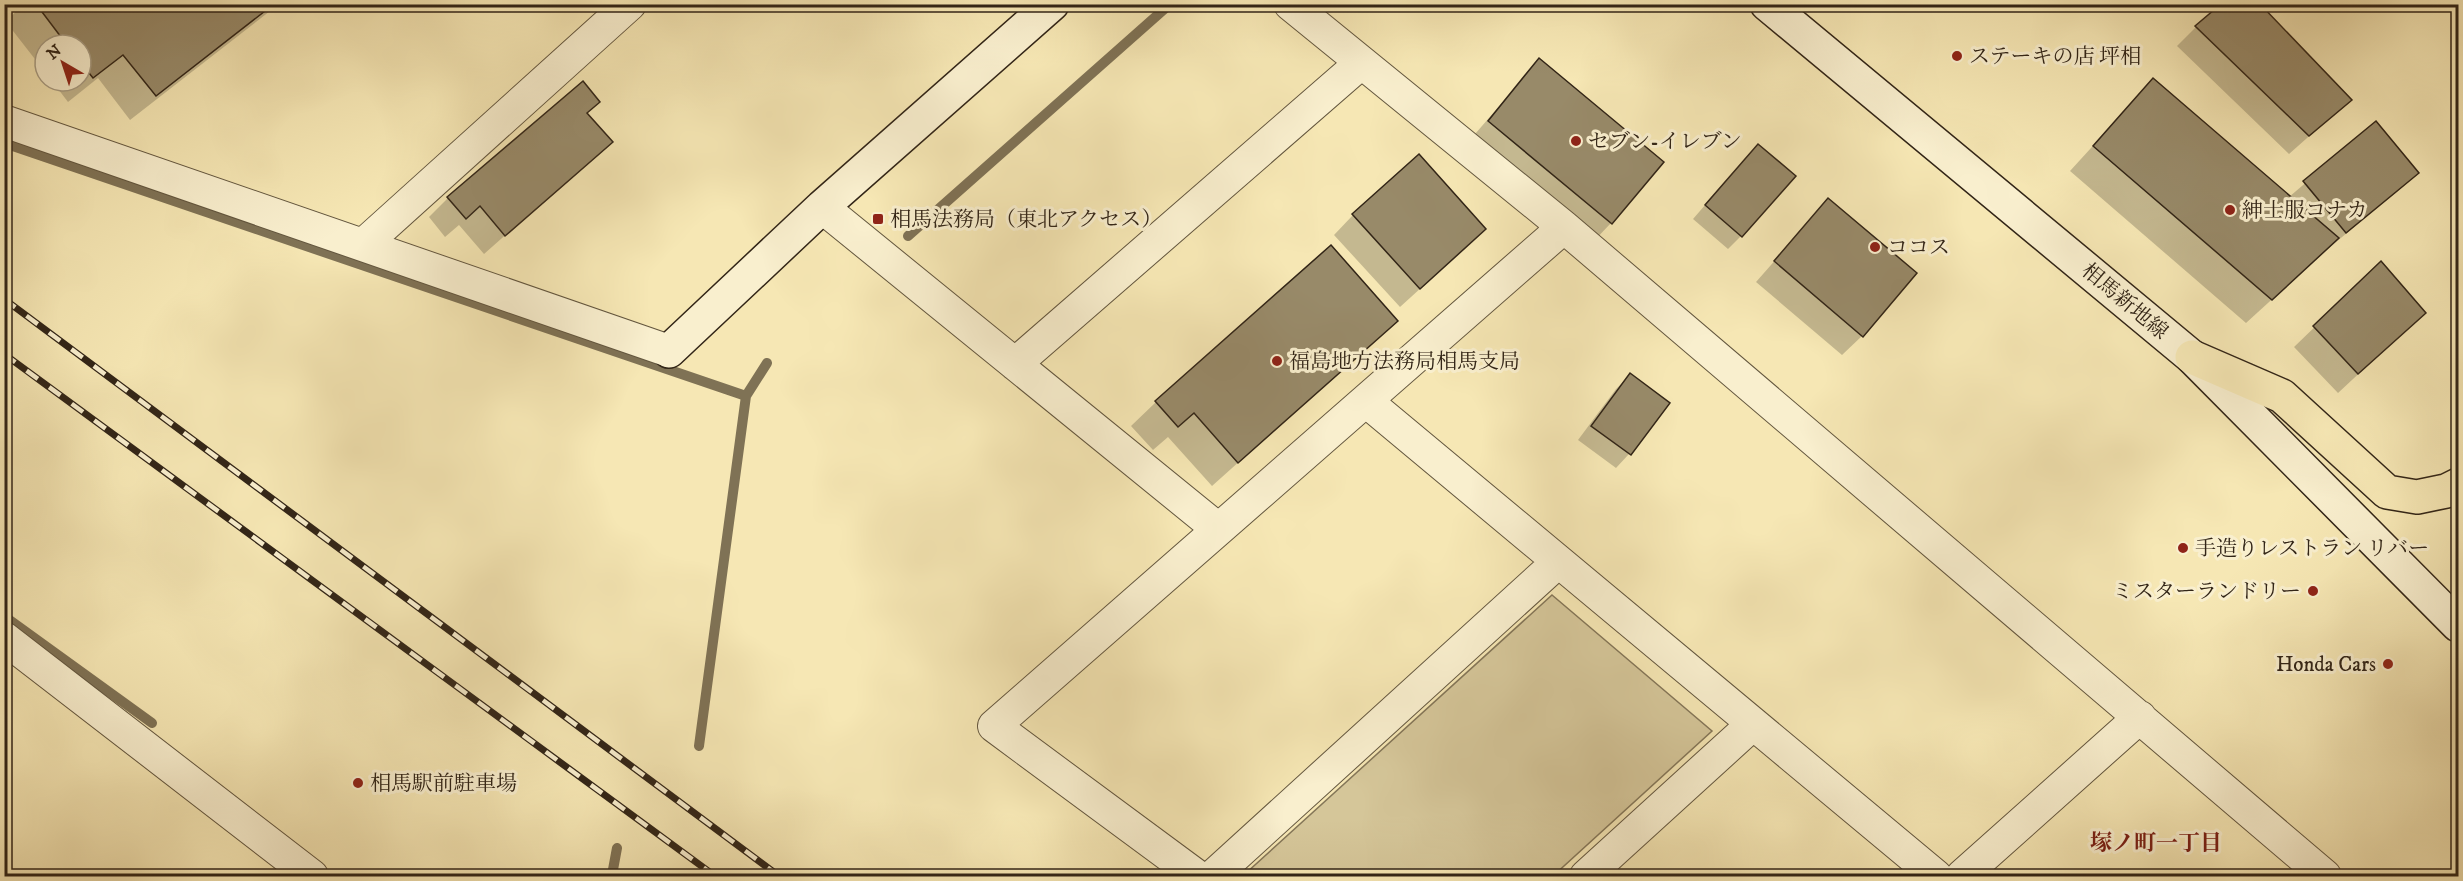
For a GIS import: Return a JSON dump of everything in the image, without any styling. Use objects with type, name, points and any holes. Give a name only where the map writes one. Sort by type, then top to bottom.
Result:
[{"type":"main road","points":[[669,351],[822,207],[1052,4]]},
{"type":"main road","name":"相馬新地線","points":[[1767,4],[2192,357],[2458,624]]},
{"type":"main road","points":[[2192,357],[2282,396],[2387,492],[2417,496],[2446,491],[2458,485]]},
{"type":"street","points":[[363,245],[630,4]]},
{"type":"street","points":[[1290,4],[1564,227],[2325,876]]},
{"type":"street","points":[[1015,364],[1361,63]]},
{"type":"street","points":[[4,121],[669,351]]},
{"type":"street","points":[[822,207],[1218,529]]},
{"type":"street","points":[[1197,876],[994,726],[1564,227]]},
{"type":"street","points":[[1365,401],[1936,876]]},
{"type":"street","points":[[1213,876],[1558,562]]},
{"type":"street","points":[[4,638],[312,876]]},
{"type":"street","points":[[1962,876],[2139,717]]},
{"type":"street","points":[[1586,876],[1753,724]]},
{"type":"shaded area","points":[[1552,595],[1712,731],[1553,876],[1245,874]]},
{"type":"building","points":[[36,4],[274,4],[156,96],[123,55],[93,78],[93,33],[58,33]]},
{"type":"building","points":[[2221,4],[2260,4],[2352,100],[2309,136],[2195,26]]},
{"type":"building","name":"セブン-イレブン","points":[[1539,58],[1664,162],[1612,224],[1488,121]]},
{"type":"building","points":[[2153,78],[2339,238],[2272,300],[2093,146]]},
{"type":"building","points":[[583,81],[600,102],[587,113],[613,142],[505,236],[480,206],[466,219],[447,197]]},
{"type":"building","points":[[2376,121],[2419,173],[2346,233],[2303,181]]},
{"type":"building","points":[[1758,144],[1796,176],[1742,237],[1705,205]]},
{"type":"building","points":[[1419,154],[1486,229],[1420,289],[1352,214]]},
{"type":"building","points":[[1828,198],[1917,273],[1863,337],[1774,261]]},
{"type":"building","name":"福島地方法務局相馬支局","points":[[1331,245],[1398,321],[1238,463],[1194,413],[1178,427],[1155,401]]},
{"type":"building","points":[[2381,261],[2426,313],[2358,374],[2313,326]]},
{"type":"building","points":[[1630,373],[1670,403],[1631,455],[1591,426]]},
{"type":"waterway","points":[[908,236],[1170,4]]},
{"type":"waterway","points":[[4,143],[746,396]]},
{"type":"waterway","points":[[699,746],[746,396],[767,363]]},
{"type":"waterway","points":[[4,616],[152,723]]},
{"type":"waterway","points":[[612,875],[617,848]]},
{"type":"railway","points":[[4,299],[779,876]]},
{"type":"railway","points":[[4,354],[715,876]]},
{"type":"place","name":"ステーキの店 坪相","points":[[1957,56]]},
{"type":"place","name":"セブン-イレブン","points":[[1576,141]]},
{"type":"place","name":"紳士服コナカ","points":[[2230,210]]},
{"type":"place","name":"相馬法務局（東北アクセス）","points":[[878,219]]},
{"type":"place","name":"ココス","points":[[1875,247]]},
{"type":"place","name":"福島地方法務局相馬支局","points":[[1277,361]]},
{"type":"place","name":"手造りレストラン リバー","points":[[2183,548]]},
{"type":"place","name":"ミスターランドリー","points":[[2313,591]]},
{"type":"place","name":"Honda Cars","points":[[2388,664]]},
{"type":"place","name":"相馬駅前駐車場","points":[[358,783]]},
{"type":"district","name":"塚ノ町一丁目","points":[[2156,842]]}]
